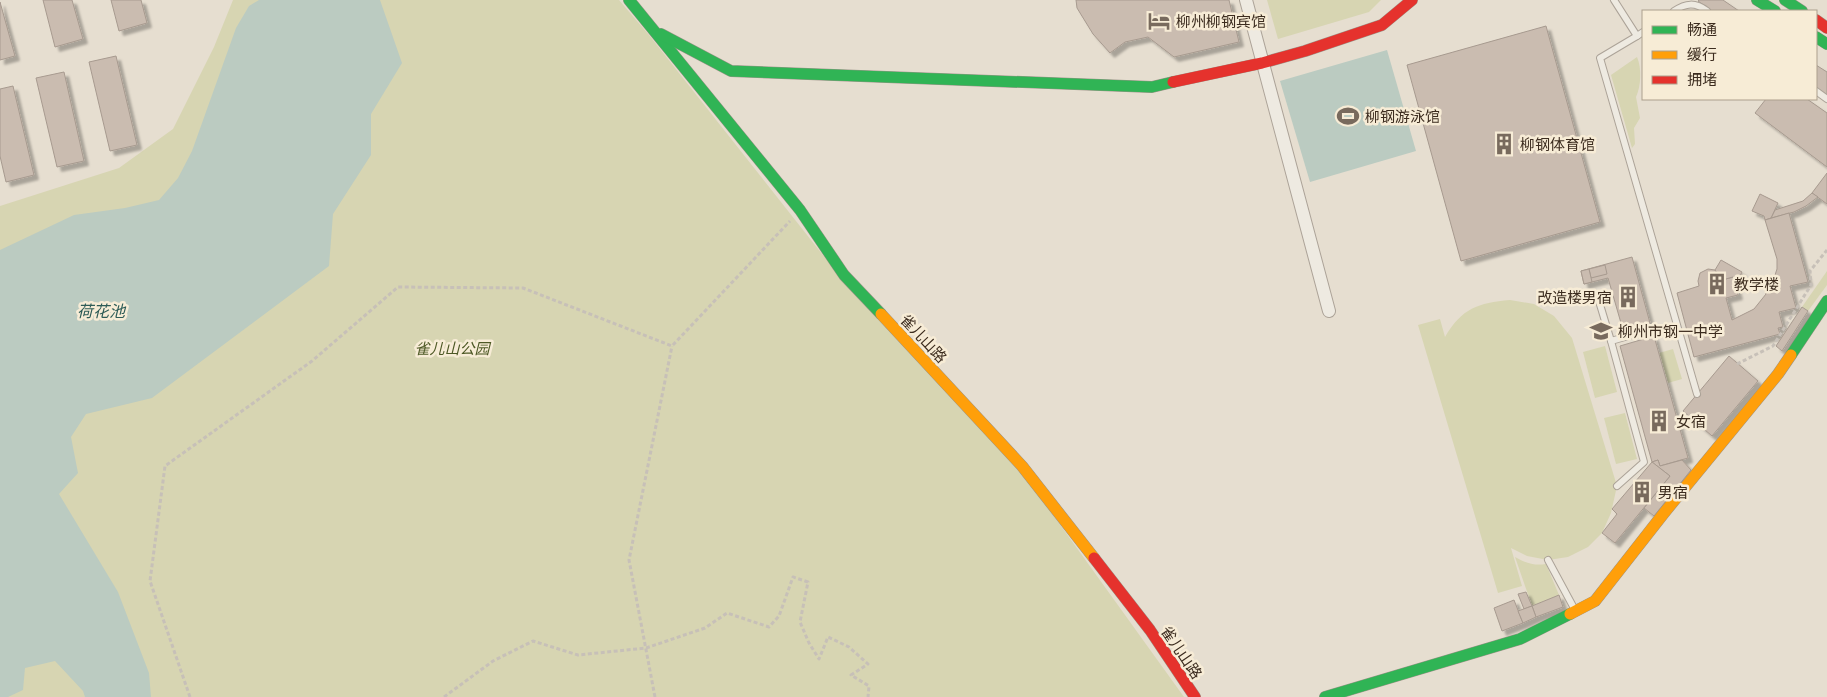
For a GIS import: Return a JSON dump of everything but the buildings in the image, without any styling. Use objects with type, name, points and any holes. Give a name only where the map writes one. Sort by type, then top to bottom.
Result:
[{"type":"street","name":"雀儿山路","points":[[629,0],[800,210],[844,275],[1022,466],[1150,630],[1195,697]]},
{"type":"street","points":[[1246,0],[1329,311]]},
{"type":"street","points":[[654,30],[730,70],[1152,87],[1262,63],[1382,25],[1412,0]]},
{"type":"street","points":[[1757,0],[1773,10]]},
{"type":"street","points":[[1785,0],[1800,10]]},
{"type":"street","points":[[1325,697],[1520,639],[1595,601],[1664,513],[1778,374],[1827,301]]},
{"type":"lane","points":[[1614,0],[1636,36]]},
{"type":"lane","points":[[1676,10],[1685,4],[1700,6],[1706,10]]},
{"type":"lane","points":[[1642,33],[1600,58],[1697,394]]},
{"type":"lane","points":[[1598,298],[1644,462],[1618,486]]},
{"type":"lane","points":[[1610,341],[1646,330]]},
{"type":"lane","points":[[1548,560],[1576,611]]},
{"type":"path","points":[[656,697],[629,560],[672,346],[800,210]]},
{"type":"path","points":[[1738,364],[1774,346],[1811,285],[1810,271],[1827,250]]},
{"type":"path","points":[[190,697],[150,581],[165,466],[312,360],[398,286],[523,288],[672,346]]},
{"type":"path","points":[[444,697],[493,662],[533,641],[578,655],[646,648],[705,628],[727,613],[769,627],[779,616],[793,578],[808,582],[800,622],[818,659],[828,637],[849,647],[868,664],[851,675],[869,686],[868,697]]},
{"type":"green space","name":"雀儿山公园","points":[[233,0],[619,0],[649,35],[841,278],[1020,469],[1184,697],[0,697],[0,206],[119,168],[173,129],[214,47]]},
{"type":"green space","points":[[1267,0],[1381,0],[1369,12],[1278,39]]},
{"type":"green space","points":[[1637,57],[1640,66],[1640,77],[1636,97],[1640,118],[1634,128],[1635,144],[1632,148],[1611,75]]},
{"type":"green space","points":[[1827,271],[1827,285],[1808,311],[1802,307]]},
{"type":"green space","points":[[1510,300],[1534,304],[1554,316],[1572,338],[1617,486],[1611,513],[1602,533],[1588,547],[1568,557],[1548,560],[1527,556],[1511,548],[1522,586],[1498,593],[1418,325],[1440,319],[1445,337],[1458,319],[1472,309],[1480,305]]},
{"type":"green space","points":[[1605,346],[1617,392],[1595,398],[1583,352]]},
{"type":"green space","points":[[1673,349],[1682,379],[1668,383],[1659,353]]},
{"type":"green space","points":[[1625,413],[1637,459],[1616,464],[1604,418]]},
{"type":"green space","points":[[1515,557],[1530,564],[1546,564],[1559,595],[1532,606]]},
{"type":"water","name":"荷花池","points":[[259,0],[380,0],[402,63],[371,114],[371,155],[333,214],[329,266],[152,398],[86,414],[71,437],[78,473],[59,494],[118,592],[149,673],[151,697],[85,697],[83,691],[55,661],[25,668],[23,690],[8,697],[0,697],[0,250],[74,215],[125,208],[159,200],[178,178],[192,151],[236,28],[249,6]]},
{"type":"water","name":"柳钢游泳馆","points":[[1387,50],[1416,151],[1310,182],[1280,81]]},
{"type":"traffic: fast","points":[[629,0],[800,210],[844,275],[881,314]]},
{"type":"traffic: fast","points":[[1757,0],[1773,10]]},
{"type":"traffic: fast","points":[[1785,0],[1800,10]]},
{"type":"traffic: fast","points":[[661,34],[731,71],[1152,87],[1173,82]]},
{"type":"traffic: fast","points":[[1817,38],[1827,44]]},
{"type":"traffic: fast","points":[[1791,355],[1827,301]]},
{"type":"traffic: fast","points":[[1325,697],[1520,639],[1570,614]]},
{"type":"traffic: slow","points":[[881,314],[1022,466],[1094,558]]},
{"type":"traffic: slow","points":[[1570,614],[1595,601],[1664,513],[1778,374],[1791,355]]},
{"type":"traffic: jam","points":[[1173,82],[1262,63],[1305,51],[1382,25],[1412,0]]},
{"type":"traffic: jam","points":[[1817,21],[1827,28]]},
{"type":"traffic: jam","points":[[1094,558],[1150,630],[1195,697]]},
{"type":"place","name":"柳州柳钢宾馆","points":[[1159,21]]},
{"type":"place","name":"柳钢游泳馆","points":[[1348,116]]},
{"type":"place","name":"柳钢体育馆","points":[[1504,144]]},
{"type":"place","name":"教学楼","points":[[1717,284]]},
{"type":"place","name":"改造楼男宿","points":[[1628,297]]},
{"type":"place","name":"柳州市钢一中学","points":[[1601,331]]},
{"type":"place","name":"女宿","points":[[1659,421]]},
{"type":"place","name":"男宿","points":[[1642,492]]}]
